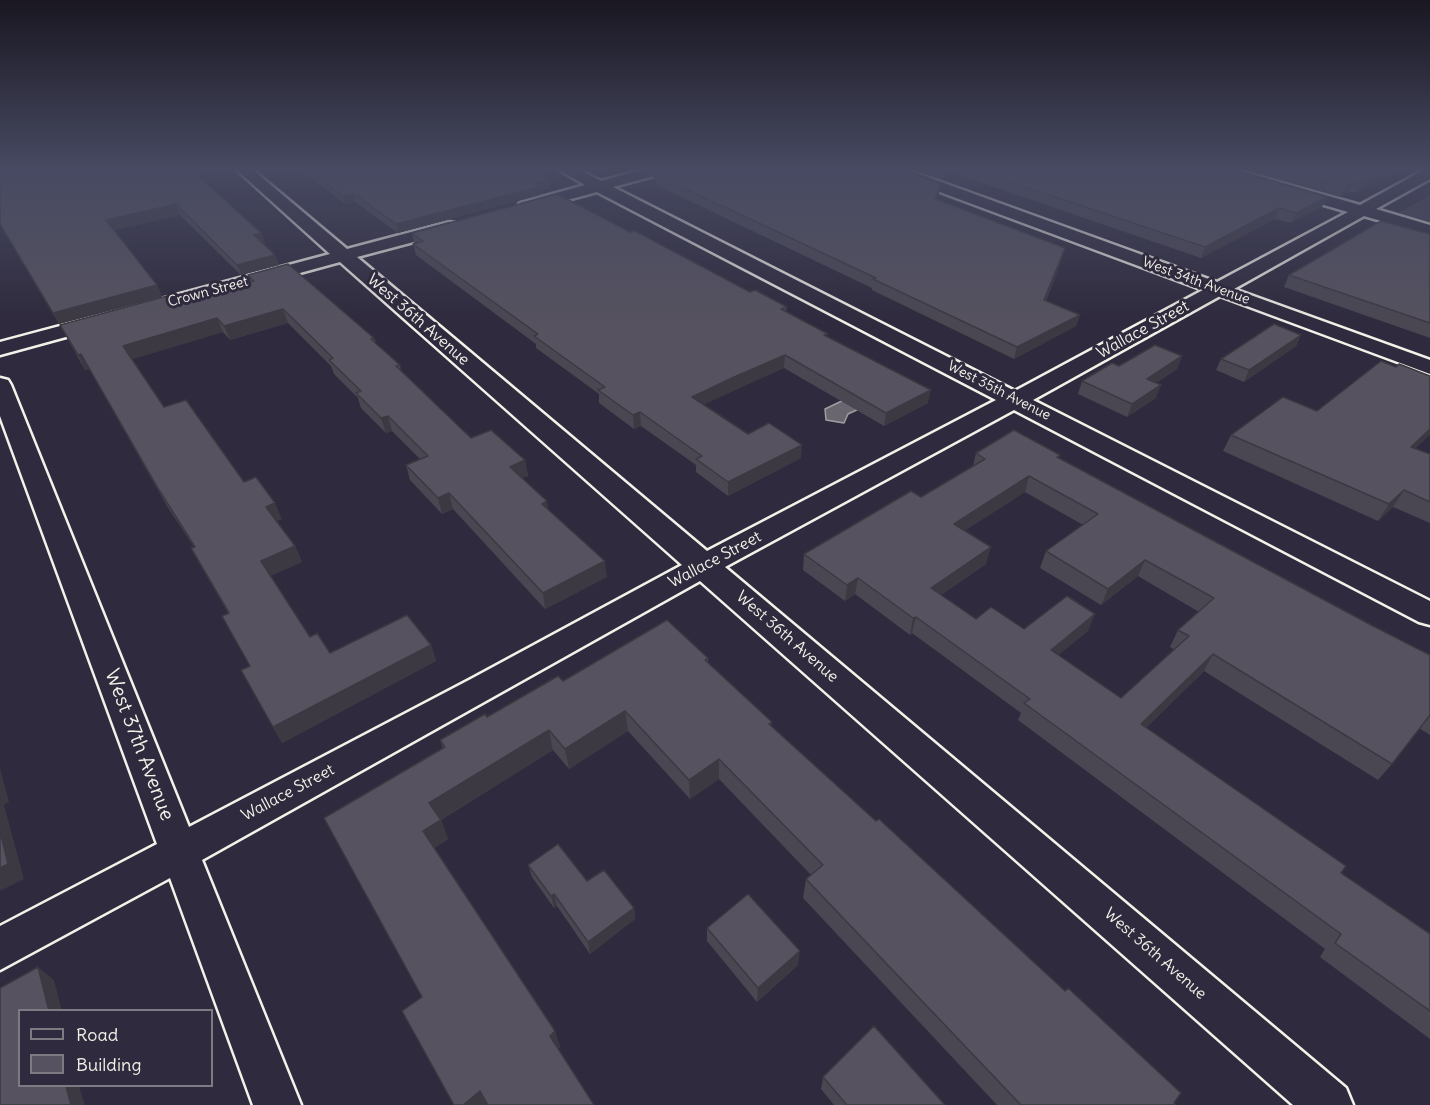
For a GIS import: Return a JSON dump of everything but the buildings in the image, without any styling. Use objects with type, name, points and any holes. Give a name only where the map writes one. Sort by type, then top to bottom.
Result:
[{"type":"street","name":"West 36th Avenue","points":[[303,222],[1329,1105]]},
{"type":"street","name":"Crown Street","points":[[0,349],[469,222]]},
{"type":"street","name":"West 35th Avenue","points":[[667,222],[1430,614]]},
{"type":"street","name":"West 34th Avenue","points":[[1034,222],[1430,367]]},
{"type":"street","name":"Wallace Street","points":[[0,949],[704,565],[1341,222]]},
{"type":"street","points":[[1399,222],[1430,230]]},
{"type":"street","name":"West 37th Avenue","points":[[0,385],[277,1105]]},
{"type":"shaded area","points":[[846,399],[861,408],[848,414],[844,423],[826,420],[825,409]]}]
